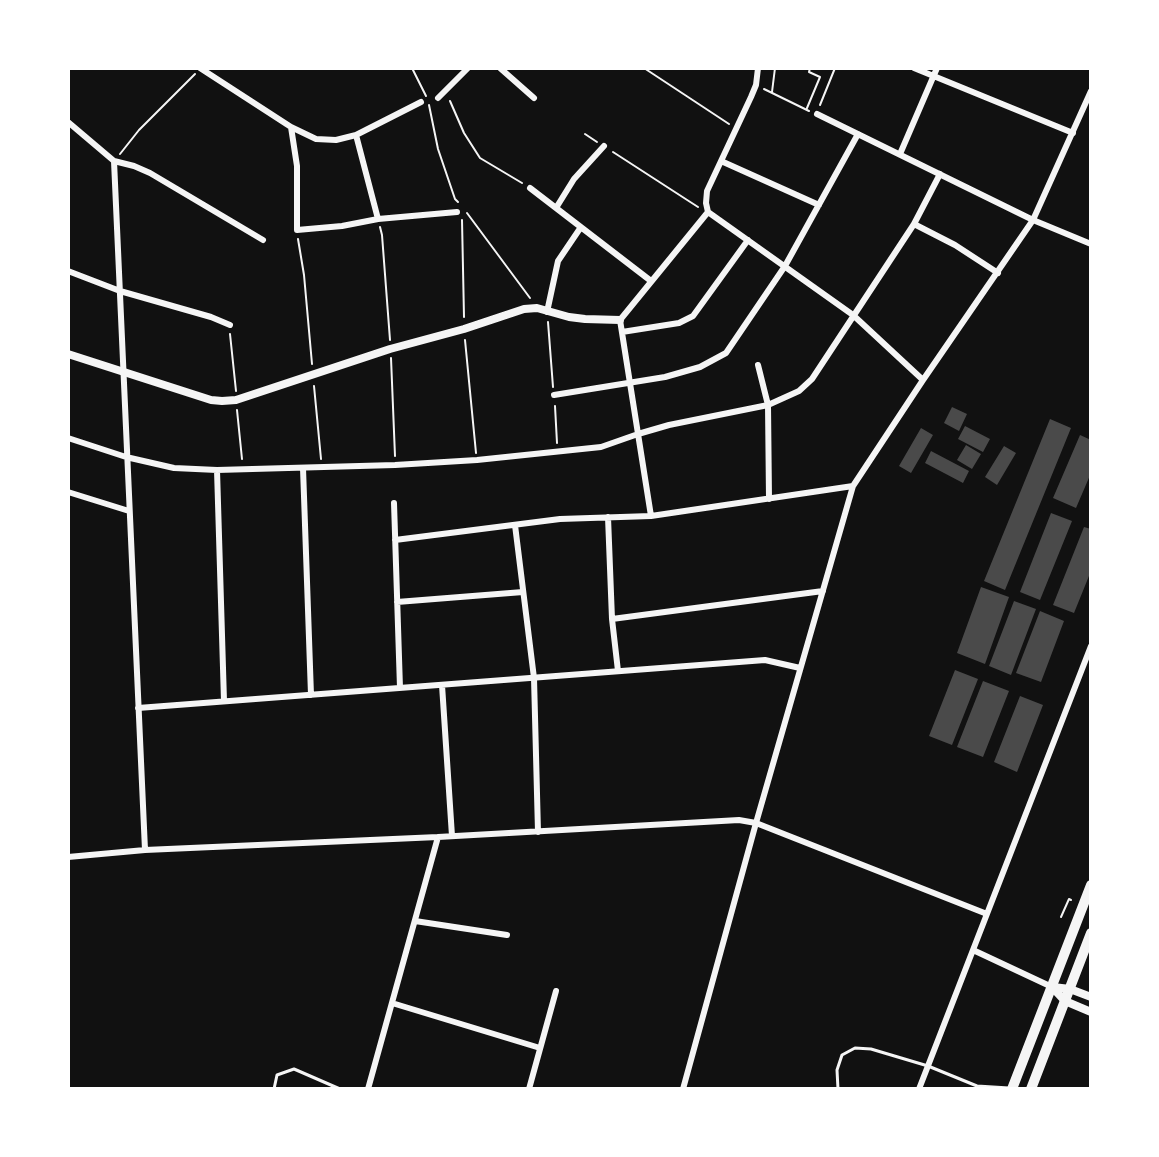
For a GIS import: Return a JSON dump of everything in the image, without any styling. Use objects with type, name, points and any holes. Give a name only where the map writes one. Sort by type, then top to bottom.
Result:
[{"type":"highway","points":[[1012,1089],[1091,885]]},
{"type":"highway","points":[[1031,1089],[1091,933]]},
{"type":"street","points":[[201,68],[291,127],[316,139],[336,140],[356,135],[421,102]]},
{"type":"street","points":[[438,98],[468,68]]},
{"type":"street","points":[[500,68],[534,98]]},
{"type":"street","points":[[758,68],[756,85],[707,191],[708,212],[853,315],[923,380]]},
{"type":"street","points":[[914,68],[1073,133]]},
{"type":"street","points":[[900,154],[937,68]]},
{"type":"street","points":[[683,1089],[853,486],[1033,220],[1091,91]]},
{"type":"street","points":[[817,114],[1033,220],[1091,244]]},
{"type":"street","points":[[68,122],[114,161],[150,173],[263,240]]},
{"type":"street","points":[[291,127],[297,166],[297,230],[457,212]]},
{"type":"street","points":[[554,395],[665,377],[700,367],[726,353],[785,266],[858,134]]},
{"type":"street","points":[[356,135],[378,219]]},
{"type":"street","points":[[556,208],[574,179],[604,146]]},
{"type":"street","points":[[114,161],[145,850]]},
{"type":"street","points":[[721,161],[819,205]]},
{"type":"street","points":[[68,438],[126,457],[174,468],[217,470],[422,463],[601,447],[669,425],[768,405],[799,391],[812,379],[914,224],[940,174]]},
{"type":"street","points":[[530,188],[651,281]]},
{"type":"street","points":[[651,516],[620,320],[708,212]]},
{"type":"street","points":[[914,224],[955,245],[998,273]]},
{"type":"street","points":[[547,312],[558,261],[581,227]]},
{"type":"street","points":[[622,332],[679,323],[693,316],[748,240]]},
{"type":"street","points":[[68,271],[120,291],[230,325]]},
{"type":"street","points":[[68,354],[222,401],[236,400],[524,309],[537,308],[585,319],[620,320]]},
{"type":"street","points":[[758,365],[768,405],[769,499]]},
{"type":"street","points":[[303,468],[311,695]]},
{"type":"street","points":[[217,470],[224,701]]},
{"type":"street","points":[[395,540],[560,519],[651,516],[853,486]]},
{"type":"street","points":[[68,492],[129,511]]},
{"type":"street","points":[[394,503],[400,688]]},
{"type":"street","points":[[608,517],[612,619],[618,671]]},
{"type":"street","points":[[515,525],[534,678],[538,832]]},
{"type":"street","points":[[612,619],[823,591]]},
{"type":"street","points":[[397,602],[523,592]]},
{"type":"street","points":[[919,1089],[1091,646]]},
{"type":"street","points":[[138,708],[765,660],[800,668]]},
{"type":"street","points":[[442,685],[452,836]]},
{"type":"street","points":[[68,857],[145,850],[739,820],[756,823],[987,914]]},
{"type":"street","points":[[368,1089],[438,837]]},
{"type":"street","points":[[415,921],[507,935]]},
{"type":"street","points":[[973,950],[1052,987],[1070,989],[1091,997]]},
{"type":"street","points":[[1052,987],[1065,1001],[1091,1012]]},
{"type":"street","points":[[529,1089],[556,991]]},
{"type":"street","points":[[392,1003],[540,1048]]},
{"type":"lane","points":[[838,1089],[837,1070],[842,1055],[855,1048],[871,1049],[928,1066],[977,1086],[1012,1089]]},
{"type":"lane","points":[[274,1089],[277,1075],[294,1069],[340,1089]]},
{"type":"path","points":[[114,161],[139,130],[201,68]]},
{"type":"path","points":[[412,68],[427,98],[438,149],[455,199],[537,308]]},
{"type":"path","points":[[644,68],[737,129]]},
{"type":"path","points":[[772,93],[775,68]]},
{"type":"path","points":[[806,109],[820,77],[809,72],[810,68]]},
{"type":"path","points":[[756,85],[817,114],[835,68]]},
{"type":"path","points":[[446,90],[464,133],[480,158],[530,188]]},
{"type":"path","points":[[585,134],[708,212]]},
{"type":"path","points":[[297,230],[322,467]]},
{"type":"path","points":[[547,312],[558,452]]},
{"type":"path","points":[[1061,917],[1069,899]]},
{"type":"building","points":[[952,407],[967,414],[959,431],[944,423]]},
{"type":"building","points":[[1050,419],[1071,428],[1005,590],[984,581]]},
{"type":"building","points":[[965,426],[990,439],[983,452],[958,439]]},
{"type":"building","points":[[921,428],[933,435],[911,473],[899,466]]},
{"type":"building","points":[[1080,435],[1091,440],[1091,473],[1076,508],[1053,498]]},
{"type":"building","points":[[966,445],[981,454],[972,469],[957,460]]},
{"type":"building","points":[[1004,446],[1016,453],[997,485],[985,477]]},
{"type":"building","points":[[931,451],[969,471],[963,483],[925,463]]},
{"type":"building","points":[[1051,513],[1072,521],[1040,600],[1020,592]]},
{"type":"building","points":[[1084,527],[1091,529],[1091,571],[1074,613],[1053,605]]},
{"type":"building","points":[[981,587],[1009,597],[985,664],[957,653]]},
{"type":"building","points":[[1014,601],[1036,609],[1011,675],[989,666]]},
{"type":"building","points":[[1040,611],[1064,621],[1041,682],[1016,673]]},
{"type":"building","points":[[955,670],[978,679],[952,745],[929,736]]},
{"type":"building","points":[[983,681],[1009,691],[983,757],[957,747]]},
{"type":"building","points":[[1020,696],[1043,705],[1017,772],[994,762]]}]
